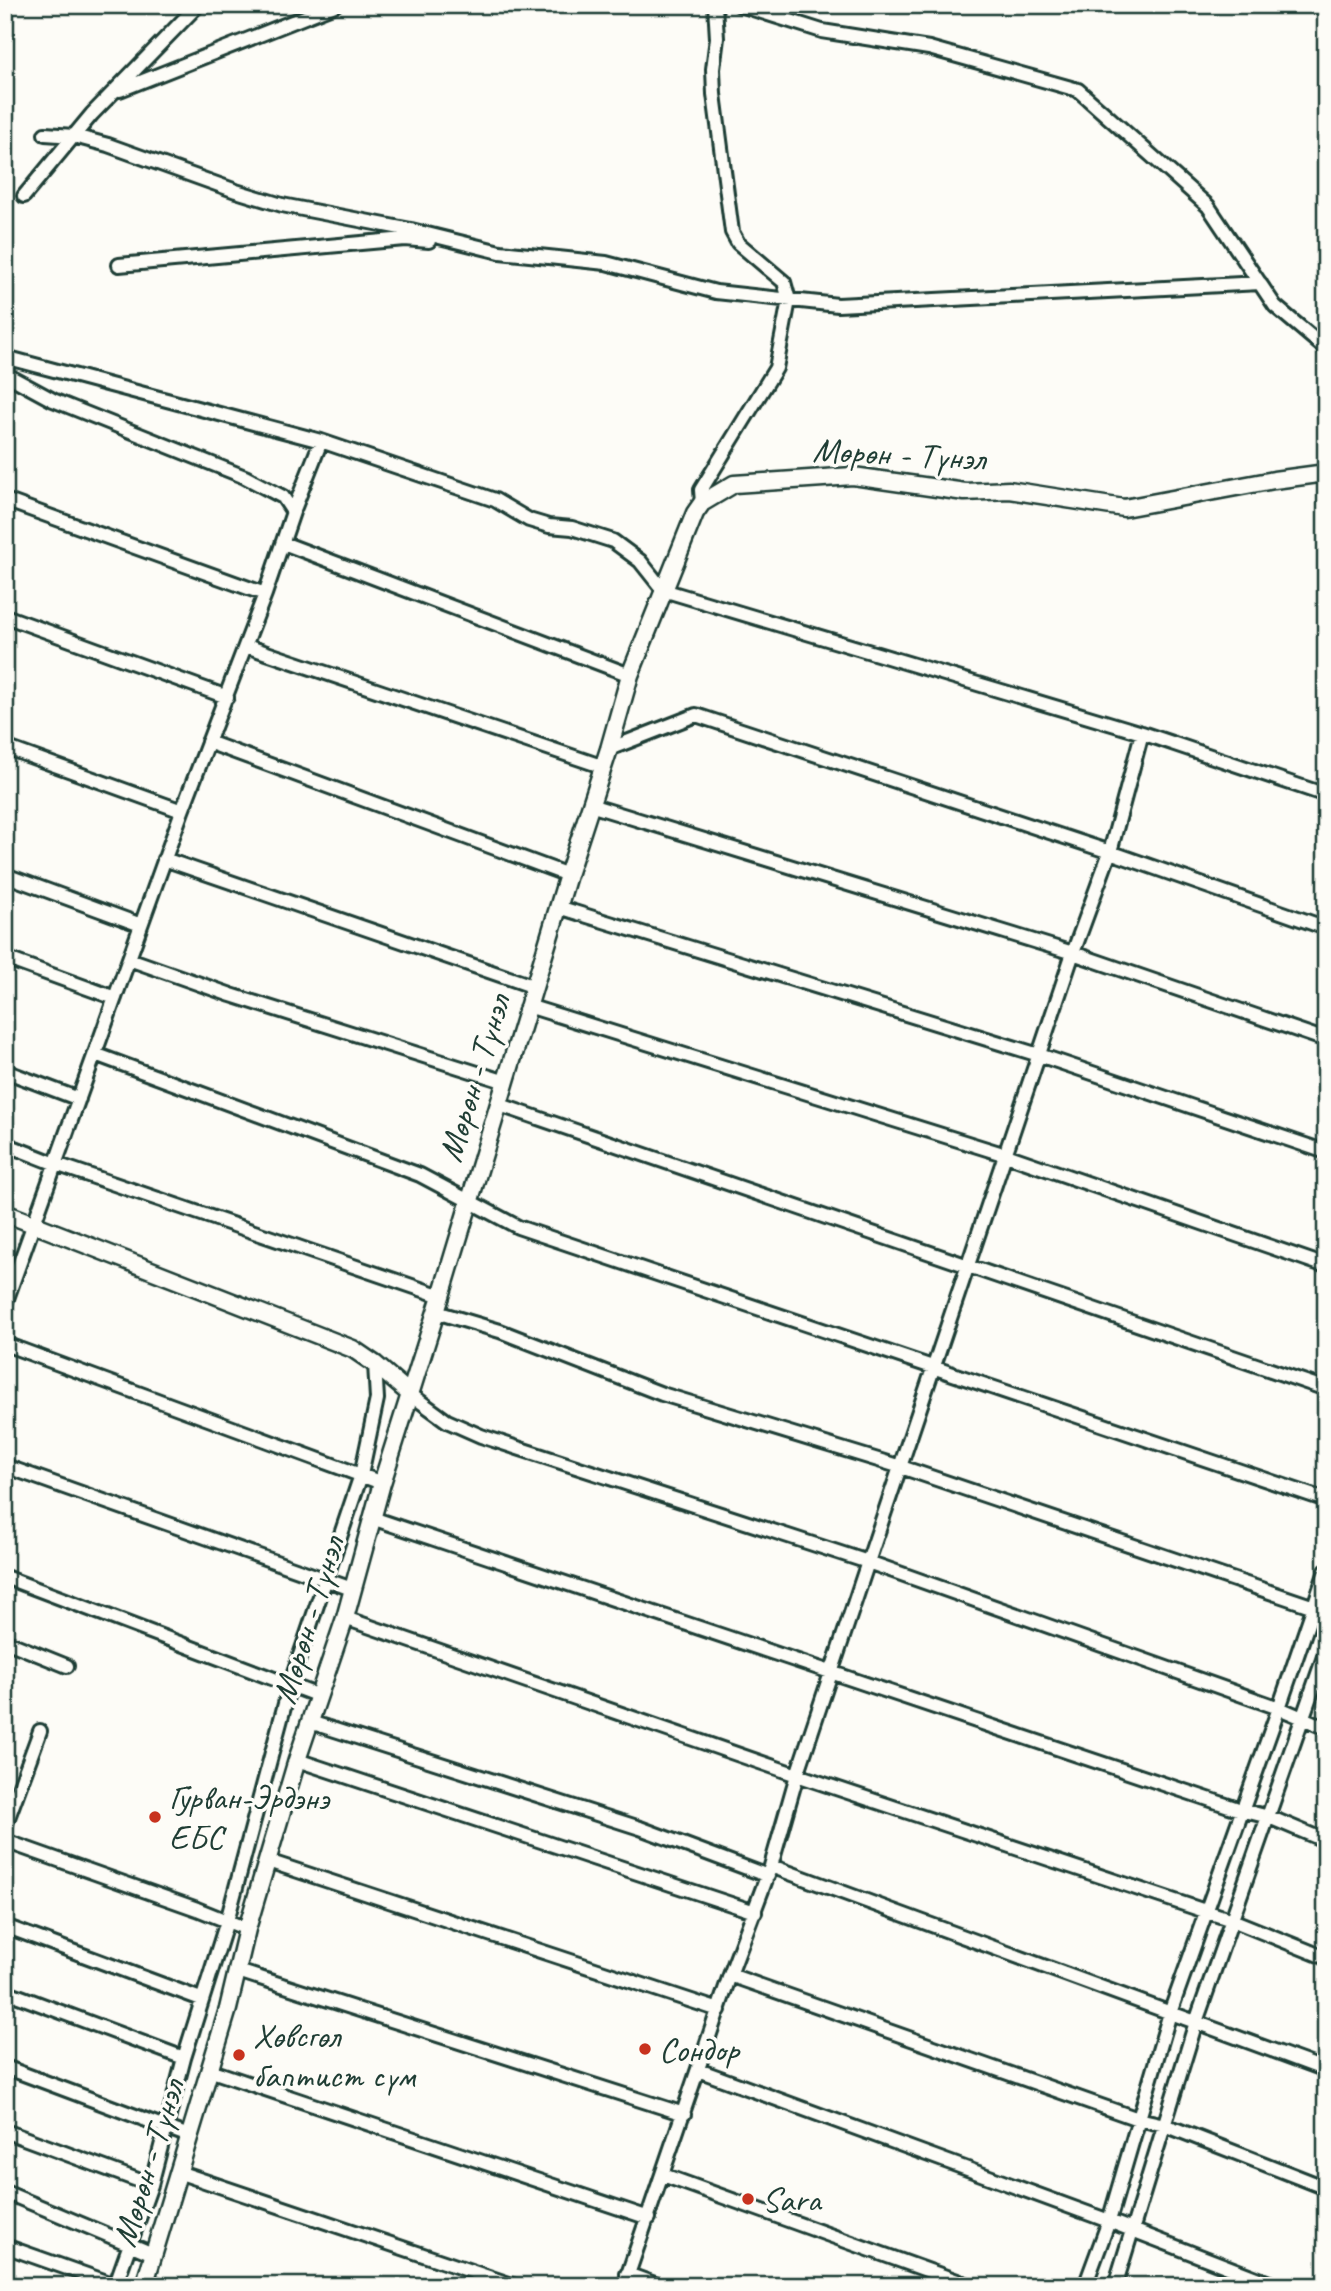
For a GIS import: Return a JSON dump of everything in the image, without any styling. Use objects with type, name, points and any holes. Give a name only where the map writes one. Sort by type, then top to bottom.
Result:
[{"type":"street","points":[[24,196],[114,92],[198,5]]},
{"type":"street","points":[[114,92],[335,5]]},
{"type":"street","points":[[702,503],[701,490],[775,368],[789,300],[784,282],[738,243],[732,232],[714,94],[713,69],[717,38],[715,5]]},
{"type":"street","points":[[740,5],[822,31],[929,48],[1078,90],[1208,206],[1275,306],[1326,349]]},
{"type":"street","points":[[44,134],[74,136],[282,205],[411,230],[500,252],[606,262],[716,292],[838,305],[1260,283]]},
{"type":"street","points":[[119,265],[405,239],[478,246]]},
{"type":"street","points":[[5,357],[321,441],[495,500],[529,520],[549,526],[572,528],[613,541],[640,561],[663,590],[1142,733],[1326,795]]},
{"type":"street","points":[[5,374],[53,400],[245,477],[283,497],[293,512]]},
{"type":"street","points":[[5,1304],[164,859],[321,441]]},
{"type":"street","name":"Мөрөн - Түнэл","points":[[144,2283],[209,2070],[297,1760],[345,1618],[382,1483],[500,1105],[558,907],[610,749],[630,676],[695,513],[702,503],[734,484],[853,476],[965,492],[1009,489],[1124,508],[1326,473]]},
{"type":"street","points":[[5,500],[265,594]]},
{"type":"street","points":[[284,543],[630,676]]},
{"type":"street","points":[[5,616],[227,697]]},
{"type":"street","points":[[246,646],[604,767]]},
{"type":"street","points":[[610,749],[696,715],[1110,852],[1326,928]]},
{"type":"street","points":[[660,2286],[626,2280],[730,1975],[769,1871],[797,1775],[868,1562],[1073,953],[1110,852],[1142,733]]},
{"type":"street","points":[[208,741],[568,875]]},
{"type":"street","points":[[5,747],[182,811]]},
{"type":"street","points":[[590,805],[1073,953],[1326,1040]]},
{"type":"street","points":[[164,859],[535,987]]},
{"type":"street","points":[[5,875],[141,925]]},
{"type":"street","points":[[558,907],[1039,1055],[1326,1152]]},
{"type":"street","points":[[5,958],[115,999]]},
{"type":"street","points":[[129,960],[506,1082]]},
{"type":"street","points":[[528,1006],[1006,1155],[1326,1266]]},
{"type":"street","points":[[95,1054],[420,1175],[518,1227],[1326,1500]]},
{"type":"street","points":[[5,1072],[79,1099]]},
{"type":"street","points":[[500,1105],[1326,1389]]},
{"type":"street","points":[[5,1144],[441,1296]]},
{"type":"street","points":[[5,1213],[353,1349],[447,1421],[481,1436],[868,1562],[1279,1708],[1326,1728]]},
{"type":"street","points":[[436,1312],[500,1331],[662,1394],[901,1466],[1319,1609]]},
{"type":"street","points":[[5,1344],[382,1483]]},
{"type":"street","points":[[5,2245],[115,2286],[151,2185],[184,2058],[227,1921],[290,1685],[361,1475],[377,1399],[375,1364]]},
{"type":"street","points":[[5,1466],[352,1589]]},
{"type":"street","points":[[372,1518],[1241,1811],[1269,1817],[1326,1840]]},
{"type":"street","points":[[1085,2286],[1109,2221],[1170,2013],[1241,1811],[1319,1609],[1326,1571]]},
{"type":"street","points":[[5,1577],[319,1696]]},
{"type":"street","points":[[345,1618],[797,1775],[1231,1920],[1326,1958]]},
{"type":"street","points":[[5,1641],[67,1666]]},
{"type":"street","points":[[1115,2286],[1196,2022],[1326,1651]]},
{"type":"street","points":[[310,1722],[769,1871],[1326,2070]]},
{"type":"street","points":[[5,1826],[40,1731]]},
{"type":"street","points":[[297,1760],[755,1912]]},
{"type":"street","points":[[5,1841],[247,1929]]},
{"type":"street","points":[[268,1861],[719,2010]]},
{"type":"street","points":[[5,1926],[201,1999]]},
{"type":"street","points":[[238,1970],[684,2114]]},
{"type":"street","points":[[730,1975],[1138,2119],[1165,2125],[1326,2188]]},
{"type":"street","points":[[5,1991],[184,2058]]},
{"type":"street","points":[[5,2067],[167,2130],[189,2136]]},
{"type":"street","points":[[209,2070],[649,2217]]},
{"type":"street","points":[[698,2070],[1109,2221],[1277,2286]]},
{"type":"street","points":[[5,2130],[151,2185]]},
{"type":"street","points":[[178,2172],[515,2286]]},
{"type":"street","points":[[663,2175],[971,2286]]},
{"type":"street","points":[[5,2192],[153,2254]]},
{"type":"street","points":[[144,2283],[163,2286]]},
{"type":"place","name":"Гурван-Эрдэнэ ЕБС","points":[[155,1817]]},
{"type":"place","name":"Сондор","points":[[645,2049]]},
{"type":"place","name":"Хөвсгөл баптист сүм","points":[[239,2055]]},
{"type":"place","name":"Sara","points":[[748,2199]]}]
